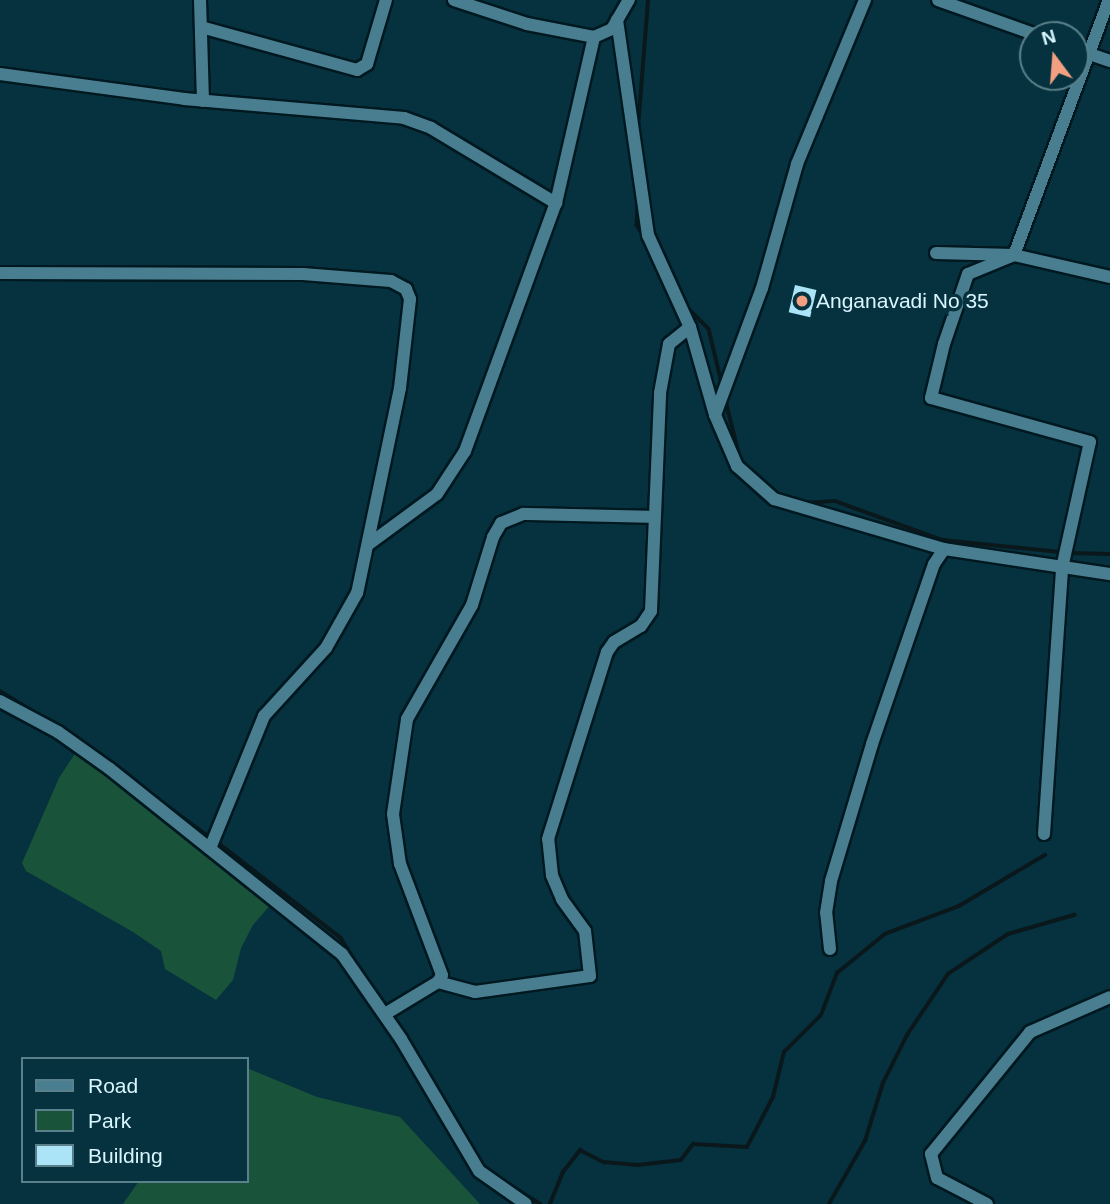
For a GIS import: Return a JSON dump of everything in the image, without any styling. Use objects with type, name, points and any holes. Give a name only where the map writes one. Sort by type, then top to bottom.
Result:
[{"type":"street","points":[[201,0],[203,101]]},
{"type":"street","points":[[201,27],[357,70],[367,64],[386,0]]},
{"type":"street","points":[[454,0],[527,24],[594,37],[608,33],[629,0]]},
{"type":"street","points":[[715,415],[762,288],[797,164],[864,0]]},
{"type":"street","points":[[938,0],[1019,29]]},
{"type":"street","points":[[1044,834],[1062,568],[1090,442],[931,398],[944,344],[968,274],[1014,255],[1109,0]]},
{"type":"street","points":[[617,20],[648,235],[690,327],[715,415],[737,466],[774,499],[944,548],[1062,568],[1110,573]]},
{"type":"street","points":[[369,544],[437,494],[455,471],[556,203],[594,37]]},
{"type":"street","points":[[1091,54],[1110,61]]},
{"type":"street","points":[[0,74],[203,101],[404,118],[431,128],[556,203]]},
{"type":"street","points":[[936,253],[1014,255],[1110,277]]},
{"type":"street","points":[[0,273],[303,275],[401,285],[412,307],[369,544],[357,593],[326,648],[264,716],[211,846]]},
{"type":"street","points":[[438,982],[475,992],[590,976],[585,931],[562,899],[552,875],[548,839],[607,652],[614,642],[641,626],[651,611],[660,393],[667,354],[674,336],[690,327]]},
{"type":"street","points":[[385,1014],[438,982],[442,967],[414,906],[394,839],[407,719],[472,605],[501,523],[537,513],[653,517]]},
{"type":"street","points":[[830,949],[826,914],[831,881],[881,718],[934,565],[944,548]]},
{"type":"street","points":[[0,701],[58,732],[211,846],[342,954],[385,1014],[479,1171],[526,1204]]},
{"type":"street","points":[[987,1204],[937,1178],[931,1154],[1030,1032],[1110,997]]},
{"type":"green space","points":[[76,752],[273,902],[253,925],[241,948],[233,980],[216,1000],[165,969],[161,951],[26,871],[22,863],[59,778]]},
{"type":"green space","points":[[248,1068],[317,1097],[400,1117],[480,1204],[123,1204],[138,1183],[248,1183]]},
{"type":"building","name":"Anganavadi No 35","points":[[795,285],[816,290],[810,317],[789,312]]},
{"type":"waterway","points":[[638,128],[648,0]]},
{"type":"waterway","points":[[638,202],[637,225],[643,235]]},
{"type":"waterway","points":[[687,307],[709,329],[722,383]]},
{"type":"waterway","points":[[726,401],[741,461]]},
{"type":"waterway","points":[[805,503],[835,501],[943,540],[1062,552]]},
{"type":"waterway","points":[[1070,553],[1110,554]]},
{"type":"waterway","points":[[0,691],[49,721]]},
{"type":"waterway","points":[[155,797],[211,838]]},
{"type":"waterway","points":[[217,842],[341,938],[367,980]]},
{"type":"waterway","points":[[550,1204],[563,1172],[580,1150],[604,1162],[638,1165],[681,1160],[693,1144],[747,1147],[773,1097],[784,1052],[821,1015],[837,973],[885,934],[959,906],[1045,855]]},
{"type":"waterway","points":[[829,1204],[865,1141],[883,1083],[907,1035],[948,974],[1008,934],[1074,915]]},
{"type":"waterway","points":[[510,1185],[541,1204]]},
{"type":"place","name":"Anganavadi No 35","points":[[802,301]]}]
